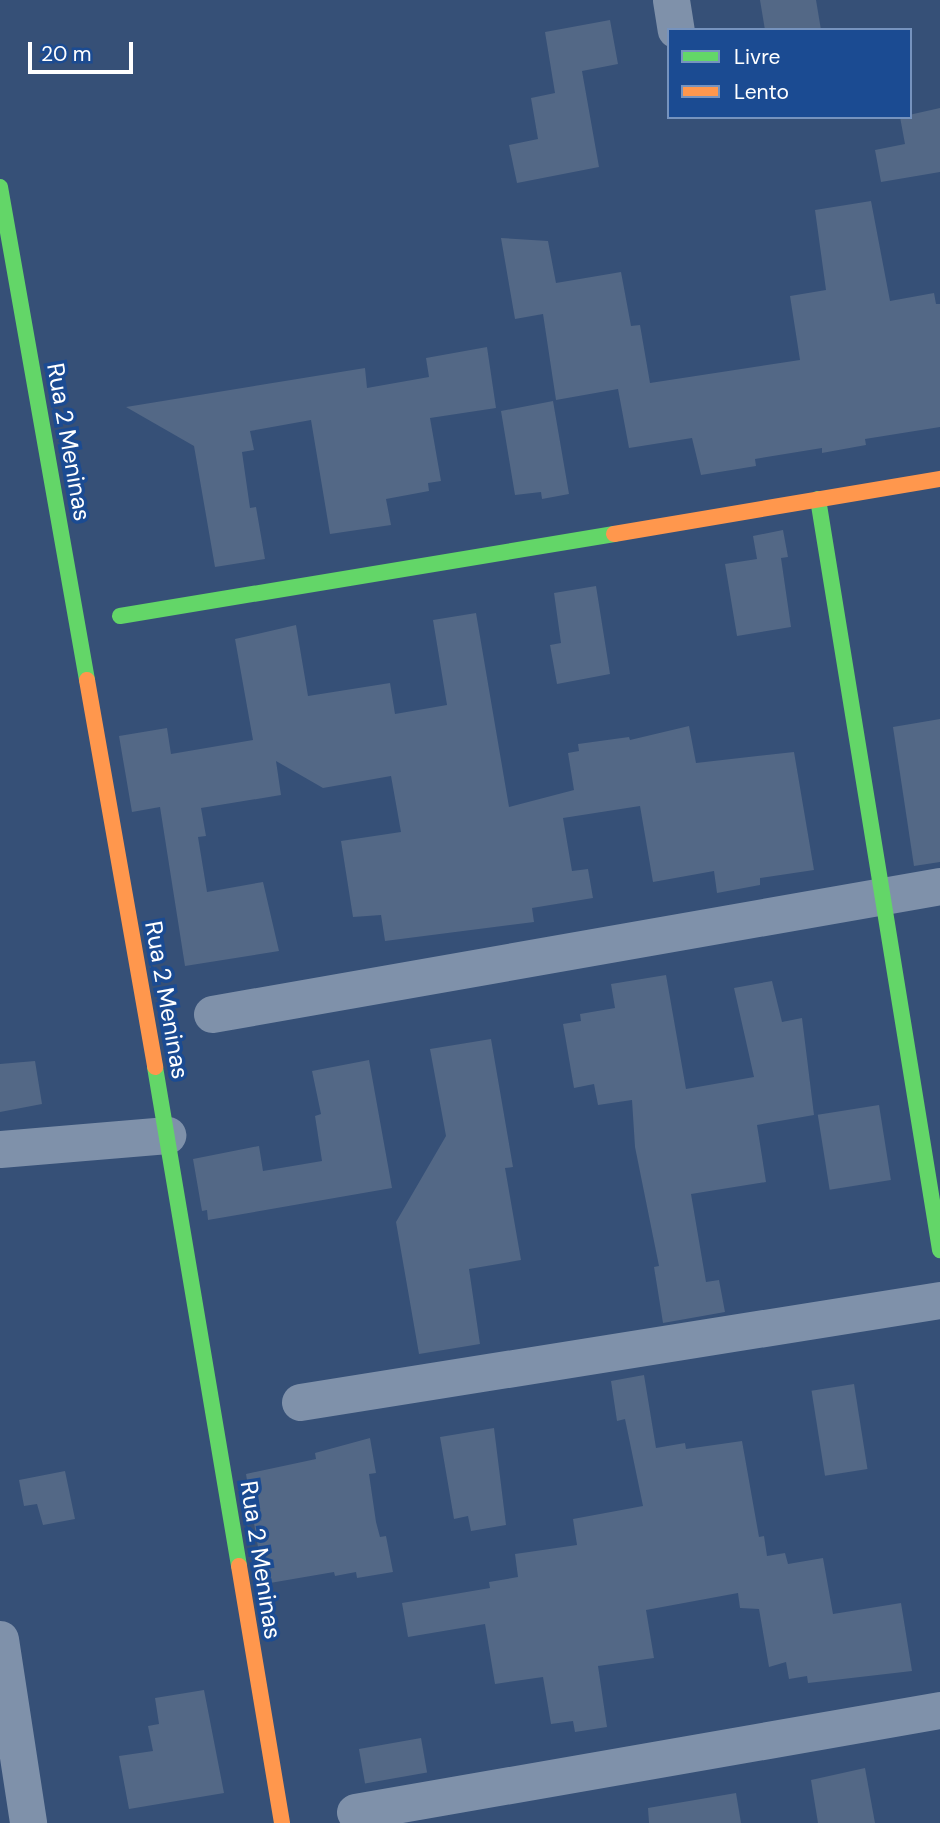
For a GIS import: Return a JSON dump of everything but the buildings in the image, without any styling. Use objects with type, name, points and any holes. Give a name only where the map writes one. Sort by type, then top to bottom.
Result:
[{"type":"street","points":[[671,0],[676,28]]},
{"type":"street","name":"Rua 2 Meninas","points":[[0,187],[167,1135],[282,1823]]},
{"type":"street","points":[[120,616],[940,479]]},
{"type":"street","points":[[818,499],[880,895],[940,1250]]},
{"type":"street","points":[[212,1014],[940,886]]},
{"type":"street","points":[[0,1149],[167,1135]]},
{"type":"street","points":[[300,1402],[940,1300]]},
{"type":"street","points":[[0,1639],[28,1823]]},
{"type":"street","points":[[355,1812],[940,1710]]},
{"type":"traffic: fast","points":[[0,187],[87,680]]},
{"type":"traffic: fast","points":[[818,499],[940,1250]]},
{"type":"traffic: fast","points":[[120,616],[614,534]]},
{"type":"traffic: fast","points":[[155,1067],[239,1566]]},
{"type":"traffic: slow","points":[[614,534],[940,479]]},
{"type":"traffic: slow","points":[[87,680],[155,1067]]},
{"type":"traffic: slow","points":[[239,1566],[282,1823]]}]
